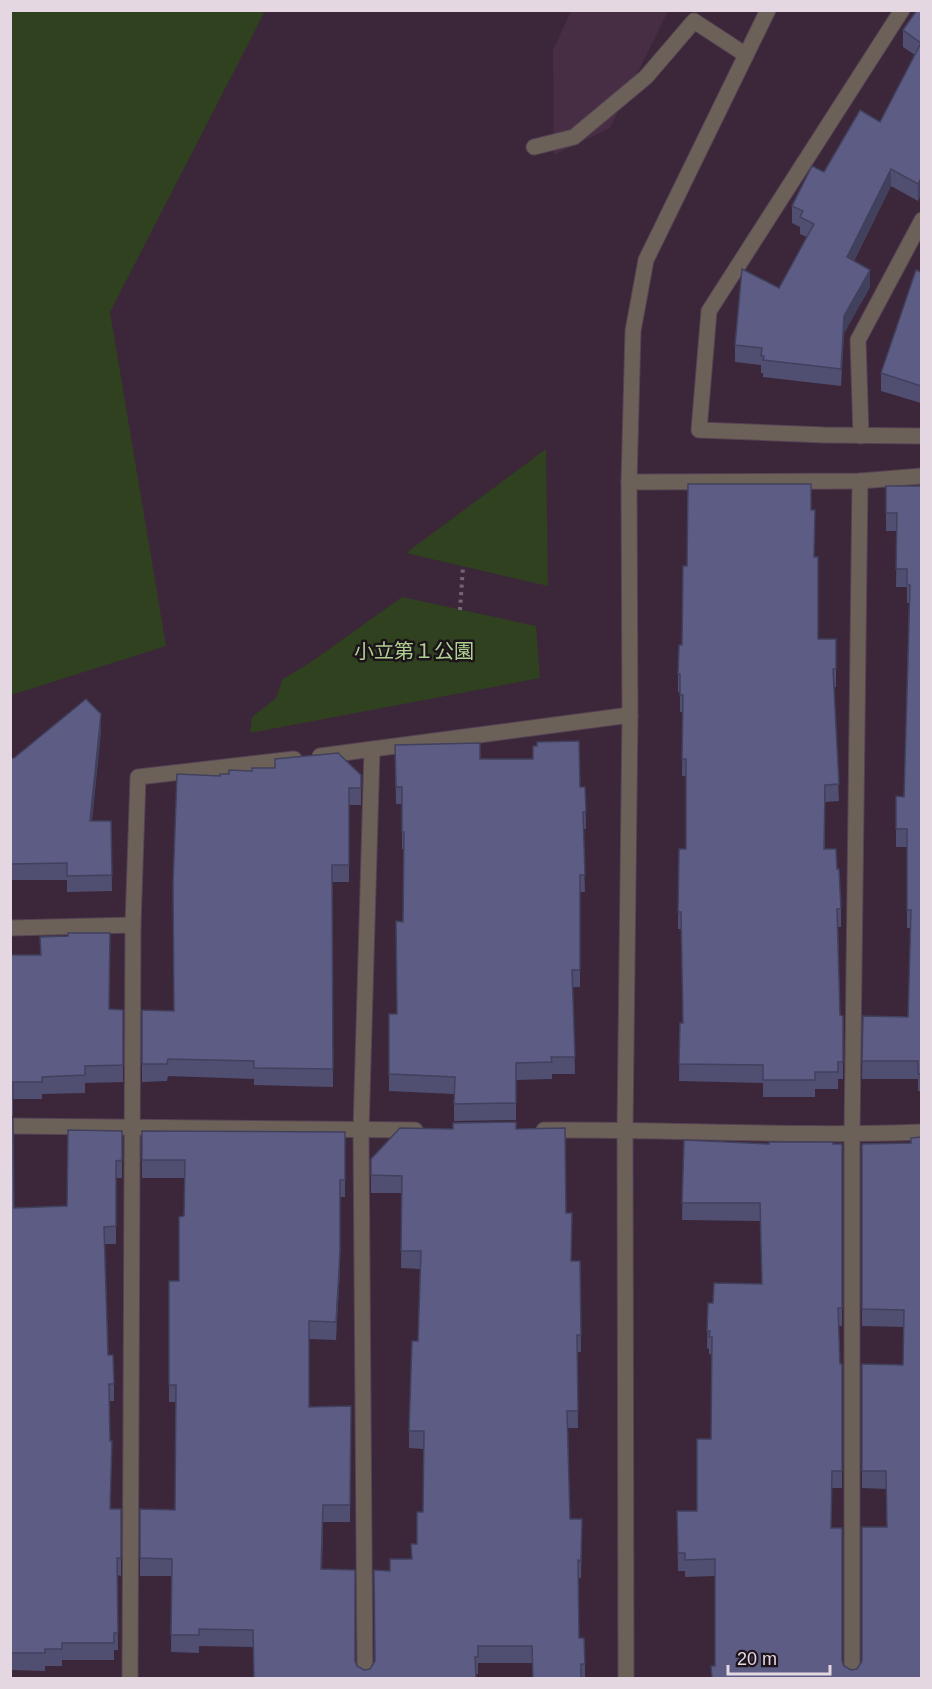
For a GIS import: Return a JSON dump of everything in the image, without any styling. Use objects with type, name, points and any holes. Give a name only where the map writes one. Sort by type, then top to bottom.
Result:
[{"type":"street","points":[[626,1678],[625,1129],[630,715],[629,482],[633,331],[646,260],[768,10]]},
{"type":"street","points":[[902,10],[709,311],[699,430],[921,436]]},
{"type":"street","points":[[534,147],[574,137],[646,77],[694,21],[746,55]]},
{"type":"street","points":[[861,436],[858,340],[921,220]]},
{"type":"street","points":[[629,482],[860,481],[921,476]]},
{"type":"street","points":[[852,1678],[852,1134],[860,481]]},
{"type":"street","points":[[130,1678],[134,1127],[133,925],[138,777],[372,750],[630,715]]},
{"type":"street","points":[[365,1678],[361,1131],[372,750]]},
{"type":"street","points":[[10,928],[133,925]]},
{"type":"street","points":[[10,1126],[430,1130]]},
{"type":"street","points":[[533,1130],[625,1129],[852,1134],[921,1132]]},
{"type":"path","points":[[460,610],[463,567]]},
{"type":"shaded area","points":[[571,11],[668,11],[610,128],[554,155],[553,50]]},
{"type":"green space","points":[[11,10],[265,11],[110,312],[166,646],[11,695]]},
{"type":"green space","points":[[546,449],[548,586],[406,553]]},
{"type":"green space","name":"小立第１公園","points":[[402,597],[536,626],[540,678],[250,733],[252,717],[276,698],[283,679],[311,662]]},
{"type":"building","points":[[917,10],[921,10],[921,43],[903,30]]},
{"type":"building","points":[[921,43],[921,178],[918,184],[891,169],[847,257],[870,270],[844,316],[841,369],[763,360],[762,348],[735,345],[742,269],[779,288],[814,224],[800,217],[803,211],[792,206],[812,166],[824,172],[860,110],[880,122]]},
{"type":"building","points":[[916,270],[921,272],[921,386],[881,373]]},
{"type":"building","points":[[688,484],[811,484],[811,510],[815,510],[814,557],[818,557],[818,639],[836,639],[836,669],[833,669],[839,784],[825,785],[824,849],[836,849],[837,869],[839,869],[841,909],[837,909],[840,1015],[843,1016],[843,1062],[838,1062],[838,1072],[815,1072],[815,1080],[763,1080],[763,1065],[679,1064],[680,1023],[683,1023],[681,912],[678,912],[679,849],[686,849],[686,759],[682,759],[683,695],[680,695],[680,674],[678,674],[679,645],[682,645],[683,566],[687,566]]},
{"type":"building","points":[[886,486],[921,486],[921,1074],[918,1074],[918,1061],[862,1061],[863,1016],[908,1017],[911,910],[907,910],[907,829],[896,829],[896,796],[904,797],[910,585],[907,585],[907,569],[896,569],[897,513],[886,513]]},
{"type":"building","points":[[86,699],[101,714],[90,821],[111,821],[112,875],[67,876],[67,863],[10,864],[10,758],[14,758]]},
{"type":"building","points":[[579,741],[580,787],[585,787],[586,812],[583,812],[585,875],[580,875],[580,970],[572,970],[575,1057],[551,1057],[552,1062],[516,1063],[516,1103],[454,1104],[455,1077],[389,1074],[389,1014],[397,1014],[396,921],[403,922],[402,787],[396,787],[395,745],[480,743],[480,759],[533,759],[533,746],[537,746],[537,742]]},
{"type":"building","points":[[338,753],[361,775],[361,788],[349,788],[349,865],[332,865],[333,1069],[254,1068],[254,1061],[168,1059],[167,1064],[142,1064],[142,1010],[174,1011],[173,885],[177,774],[220,776],[220,774],[229,774],[229,770],[252,771],[252,768],[275,768],[275,759]]},
{"type":"building","points":[[68,933],[110,933],[109,1009],[123,1010],[123,1065],[85,1066],[85,1075],[42,1077],[42,1082],[13,1082],[13,1099],[10,1099],[10,955],[41,955],[40,937],[68,936]]},
{"type":"building","points":[[10,1118],[13,1119],[14,1208],[67,1206],[68,1130],[122,1131],[122,1160],[116,1161],[116,1226],[104,1227],[108,1355],[113,1355],[114,1384],[109,1384],[110,1441],[112,1441],[110,1509],[121,1509],[121,1558],[117,1558],[118,1633],[114,1633],[114,1643],[62,1643],[62,1649],[45,1649],[45,1653],[10,1653]]},
{"type":"building","points":[[516,1122],[516,1129],[565,1128],[566,1213],[572,1213],[571,1261],[580,1261],[581,1335],[577,1335],[578,1411],[567,1411],[570,1519],[582,1519],[581,1561],[578,1560],[579,1638],[584,1638],[585,1664],[581,1664],[581,1678],[533,1678],[532,1646],[478,1646],[478,1657],[475,1657],[476,1678],[254,1678],[253,1630],[199,1629],[199,1635],[171,1635],[172,1559],[140,1558],[140,1509],[175,1510],[176,1385],[169,1385],[169,1281],[179,1281],[179,1217],[184,1216],[185,1160],[142,1160],[142,1131],[345,1132],[345,1180],[340,1180],[340,1252],[336,1322],[309,1321],[309,1407],[351,1406],[350,1505],[323,1505],[321,1569],[355,1570],[355,1661],[357,1666],[364,1670],[370,1669],[375,1661],[374,1570],[390,1571],[390,1559],[412,1559],[411,1544],[417,1544],[417,1512],[423,1512],[424,1431],[409,1431],[412,1341],[418,1341],[421,1251],[401,1251],[402,1176],[371,1175],[371,1159],[400,1128],[453,1129],[453,1123]]},
{"type":"building","points":[[921,1137],[921,1678],[712,1678],[711,1666],[715,1666],[715,1559],[685,1560],[685,1553],[678,1553],[677,1511],[697,1511],[697,1439],[711,1439],[712,1337],[709,1337],[710,1331],[707,1331],[708,1303],[713,1303],[714,1283],[762,1284],[760,1203],[682,1203],[684,1140],[769,1144],[769,1142],[833,1142],[833,1144],[842,1144],[842,1308],[838,1308],[840,1364],[842,1364],[842,1471],[832,1471],[831,1528],[842,1528],[842,1661],[844,1666],[851,1670],[857,1669],[862,1661],[862,1527],[887,1527],[886,1471],[862,1471],[862,1364],[903,1365],[904,1310],[862,1309],[862,1144],[911,1143],[911,1138]]}]
